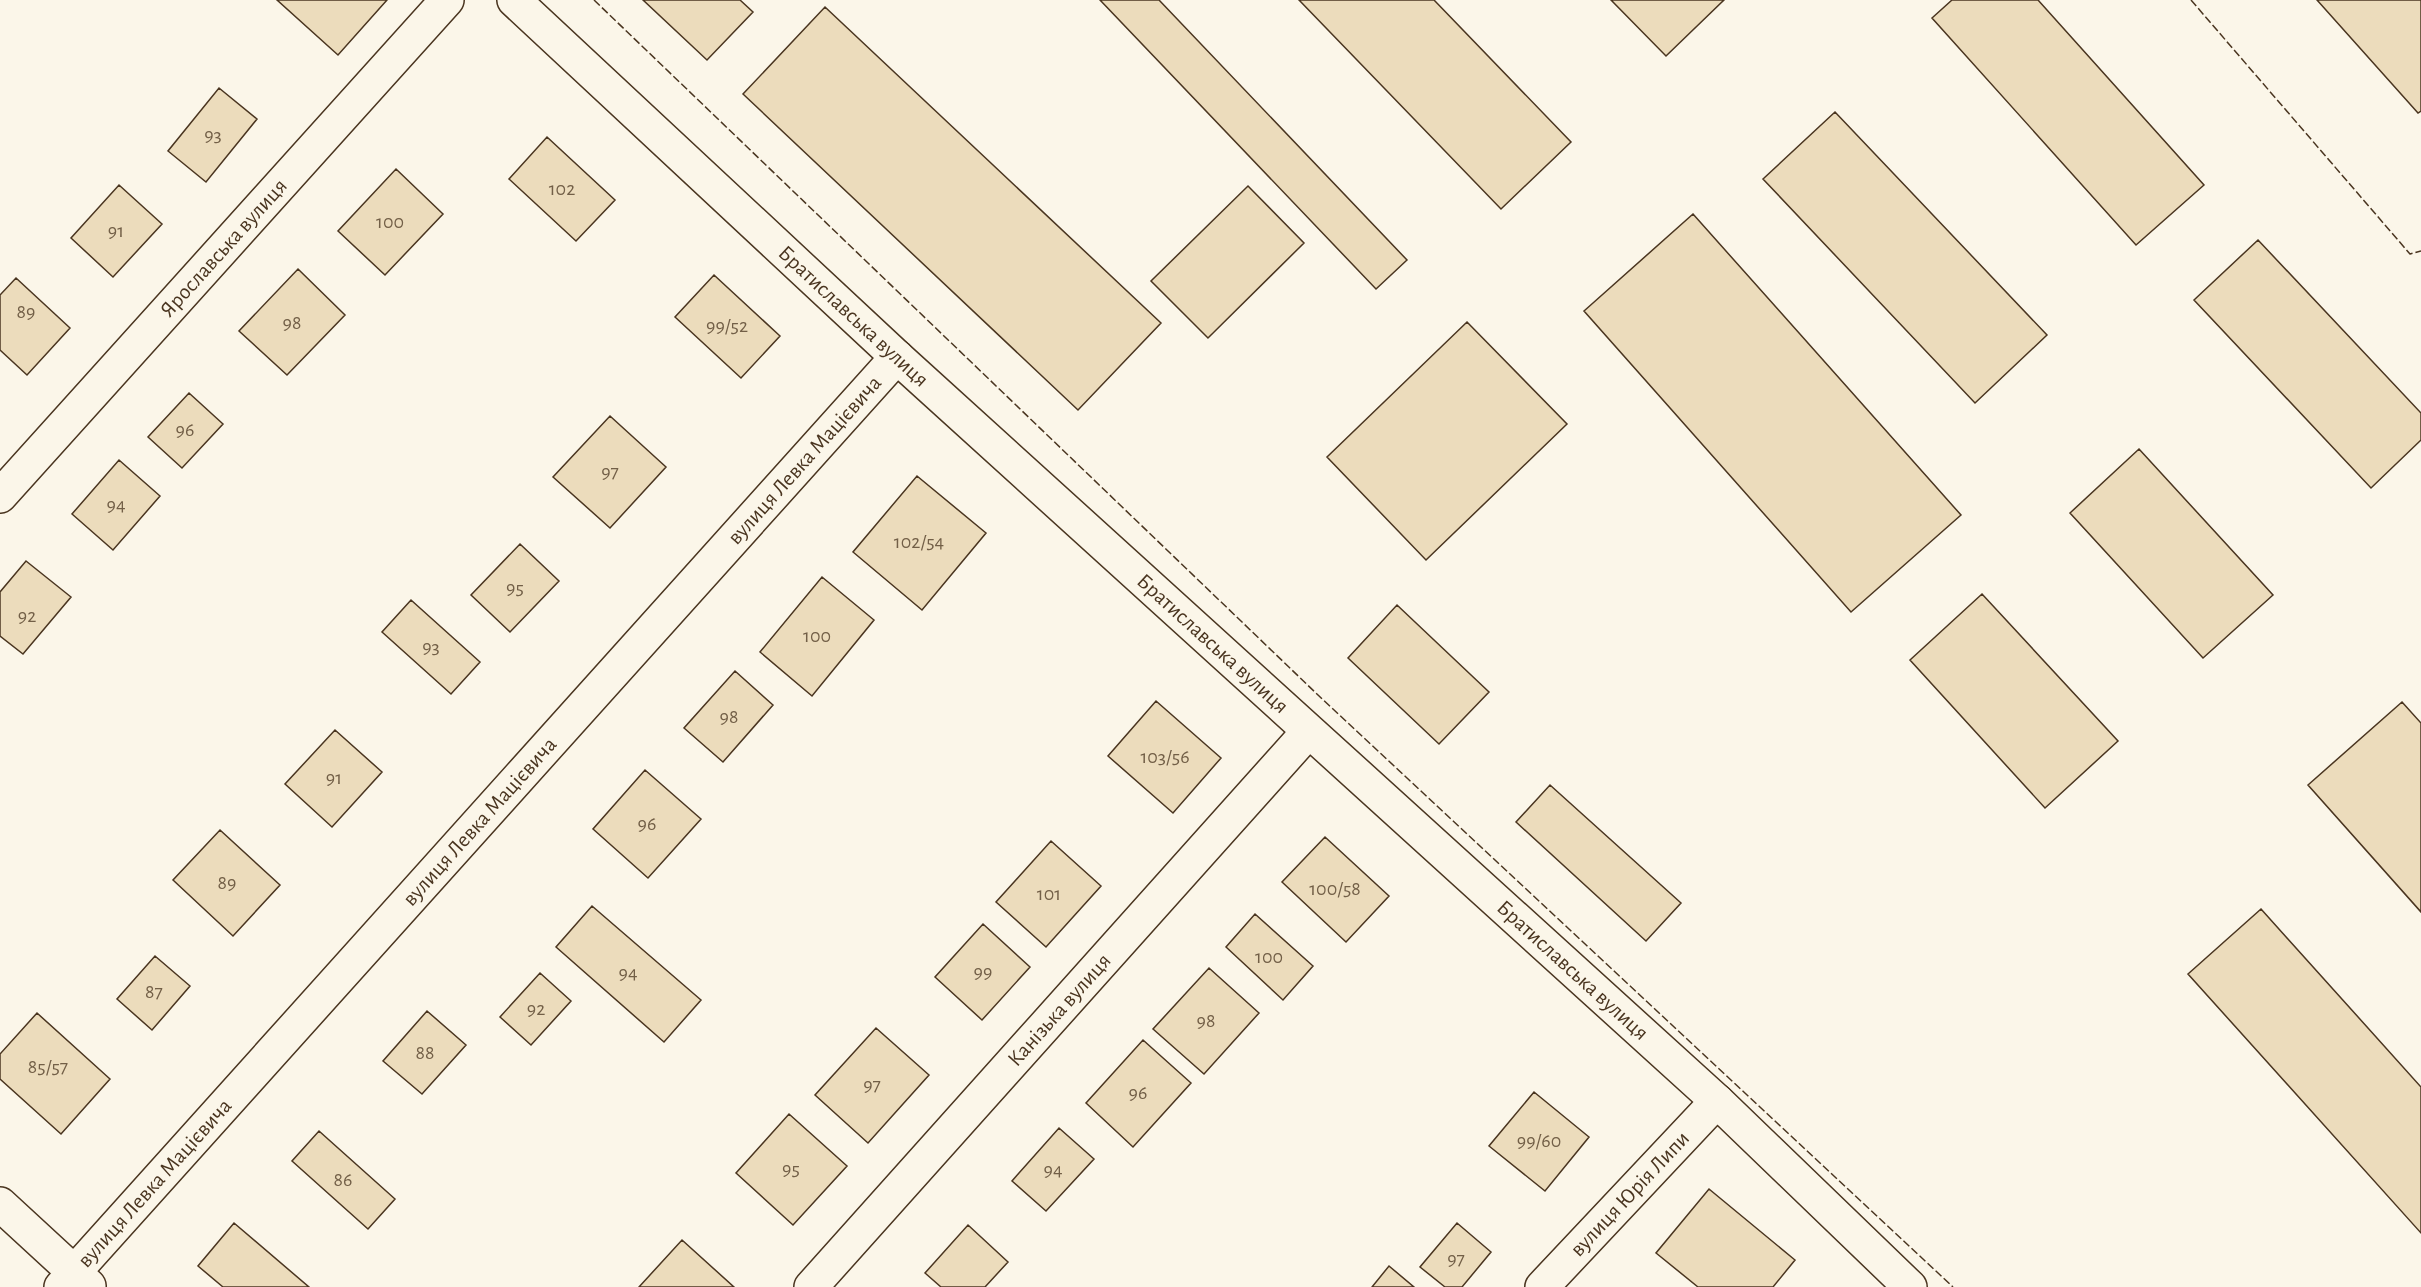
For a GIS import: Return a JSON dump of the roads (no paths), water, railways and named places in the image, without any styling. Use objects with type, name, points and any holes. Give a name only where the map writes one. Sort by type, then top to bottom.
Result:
[{"type":"street","name":"Ярославська вулиця","points":[[0,496],[447,0]]},
{"type":"street","name":"Братиславська вулиця","points":[[514,0],[897,357],[1717,1101],[1910,1287]]},
{"type":"street","name":"вулиця Левка Мацієвича","points":[[75,1282],[897,357]]},
{"type":"street","name":"Канізька вулиця","points":[[811,1287],[1308,732]]},
{"type":"street","name":"вулиця Юрія Липи","points":[[1542,1287],[1717,1101]]},
{"type":"street","points":[[0,1204],[75,1282]]}]
